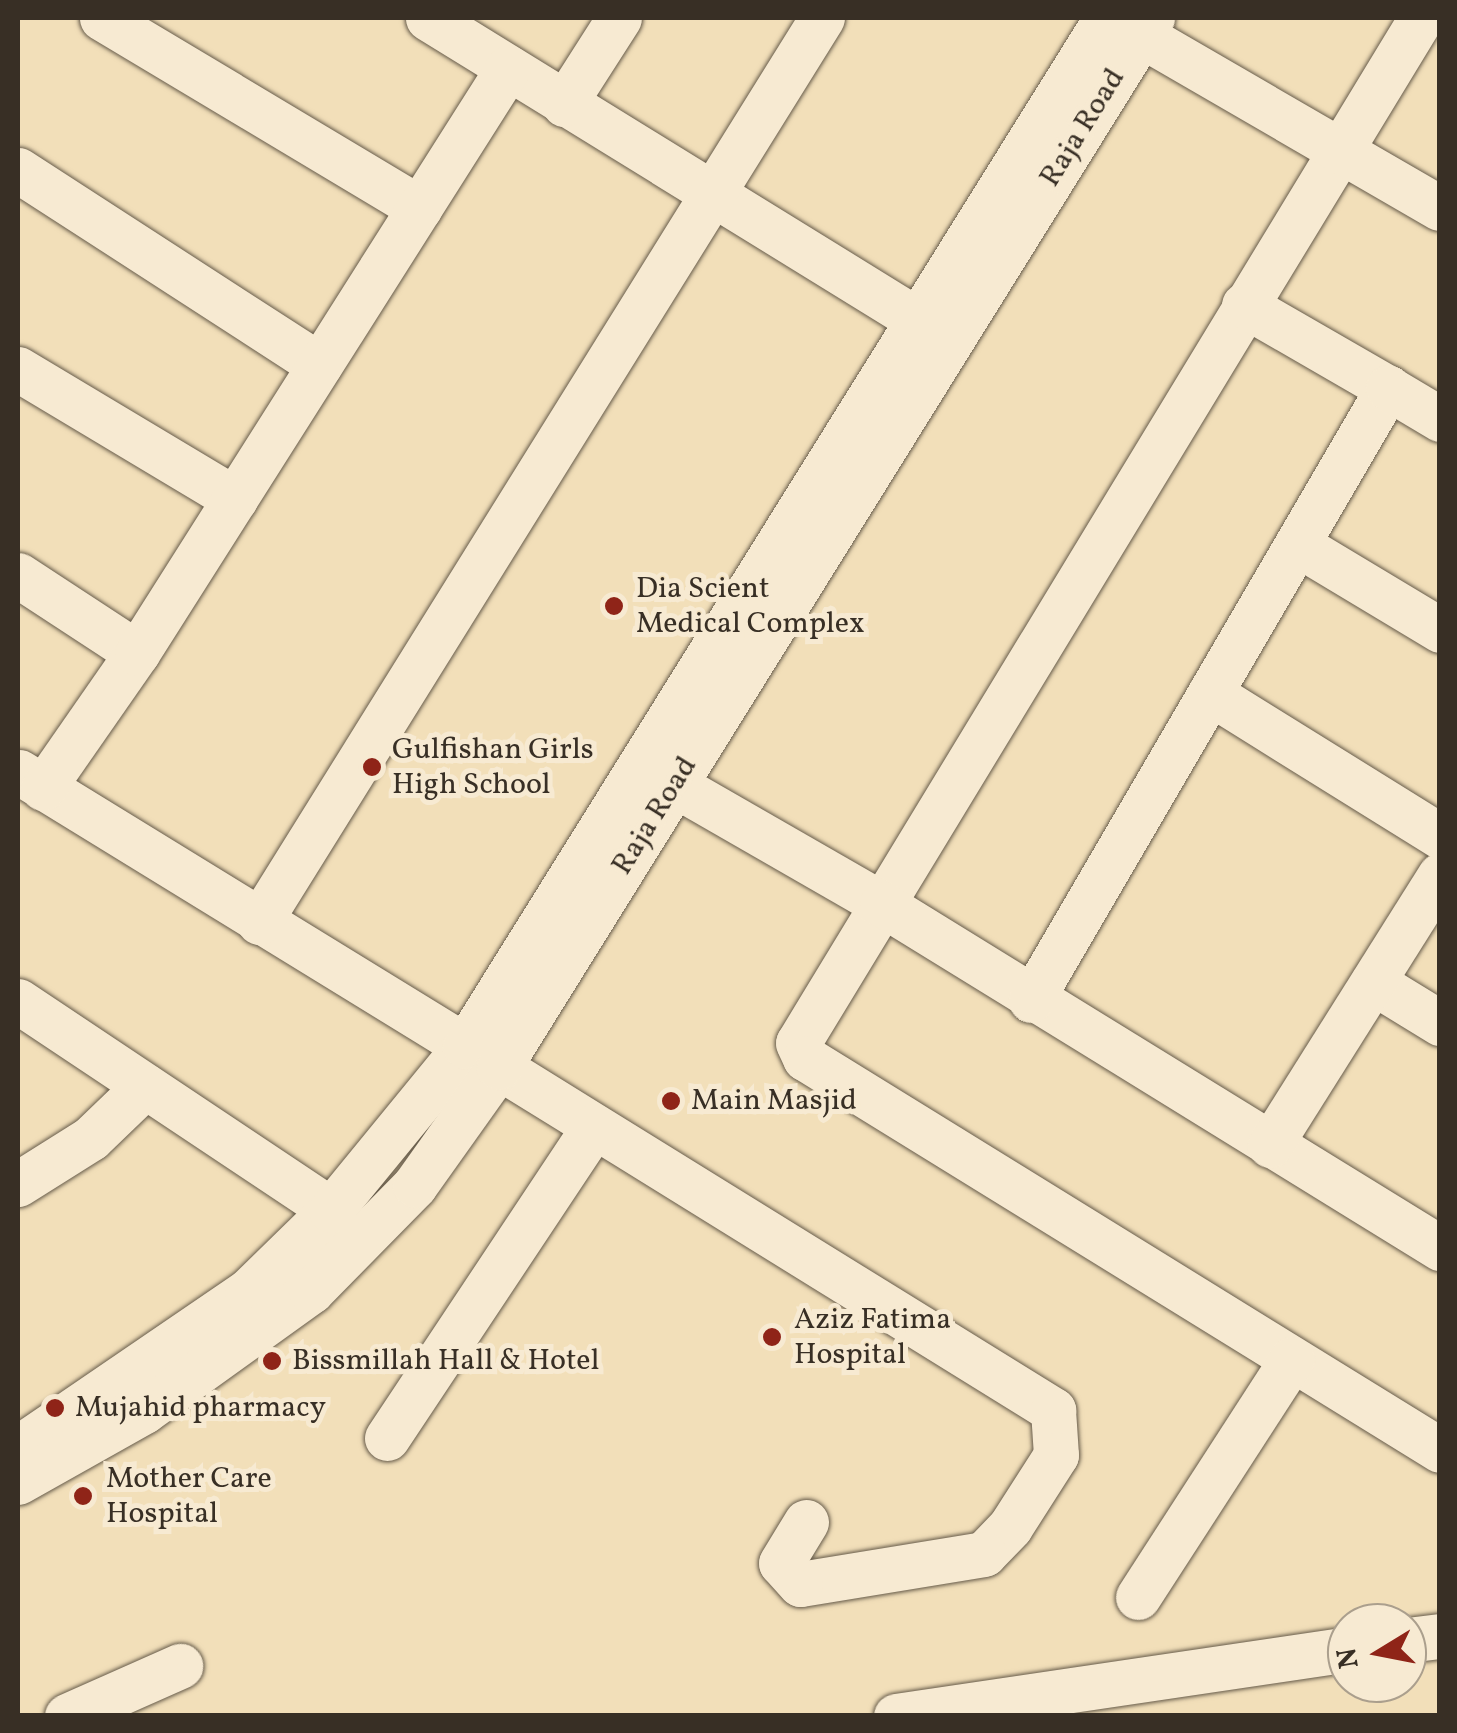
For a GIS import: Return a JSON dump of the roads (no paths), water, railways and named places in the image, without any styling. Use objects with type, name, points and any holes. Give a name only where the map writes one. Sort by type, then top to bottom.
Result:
[{"type":"street","points":[[102,18],[419,208]]},
{"type":"street","points":[[428,18],[712,197],[921,322]]},
{"type":"street","points":[[564,104],[618,18]]},
{"type":"street","points":[[259,922],[822,18]]},
{"type":"street","points":[[1421,18],[799,1036],[806,1058],[1440,1450]]},
{"type":"street","points":[[1133,24],[1440,208]]},
{"type":"street","name":"Raja Road","points":[[18,1482],[144,1411],[310,1291],[415,1185],[482,1057],[921,322],[1095,72],[1133,24]]},
{"type":"street","points":[[508,68],[137,653],[30,779],[1052,1410],[1056,1455],[1010,1527],[984,1554],[800,1584],[781,1563],[806,1522]]},
{"type":"street","name":"Raja Road","points":[[18,1448],[247,1292],[482,1057],[674,785],[1095,72]]},
{"type":"street","points":[[18,170],[319,366]]},
{"type":"street","points":[[1244,306],[1440,419]]},
{"type":"street","points":[[18,369],[234,500]]},
{"type":"street","points":[[1031,1000],[1388,388]]},
{"type":"street","points":[[1297,544],[1440,630]]},
{"type":"street","points":[[18,575],[137,653]]},
{"type":"street","points":[[1210,693],[1440,836]]},
{"type":"street","points":[[674,785],[882,904],[1031,1000],[1440,1248]]},
{"type":"street","points":[[1270,1145],[1440,876]]},
{"type":"street","points":[[1373,982],[1440,1023]]},
{"type":"street","points":[[18,1001],[331,1210]]},
{"type":"street","points":[[18,1184],[91,1138],[145,1086]]},
{"type":"street","points":[[387,1438],[594,1126]]},
{"type":"street","points":[[1138,1597],[1292,1359]]},
{"type":"street","points":[[896,1716],[1327,1652]]},
{"type":"street","points":[[67,1716],[180,1666]]},
{"type":"place","name":"Dia Scient Medical Complex","points":[[614,606]]},
{"type":"place","name":"Gulfishan Girls High School","points":[[372,767]]},
{"type":"place","name":"Main Masjid","points":[[671,1101]]},
{"type":"place","name":"Aziz Fatima Hospital","points":[[772,1337]]},
{"type":"place","name":"Bissmillah Hall & Hotel","points":[[272,1361]]},
{"type":"place","name":"Mujahid pharmacy","points":[[55,1408]]},
{"type":"place","name":"Mother Care Hospital","points":[[83,1496]]}]
